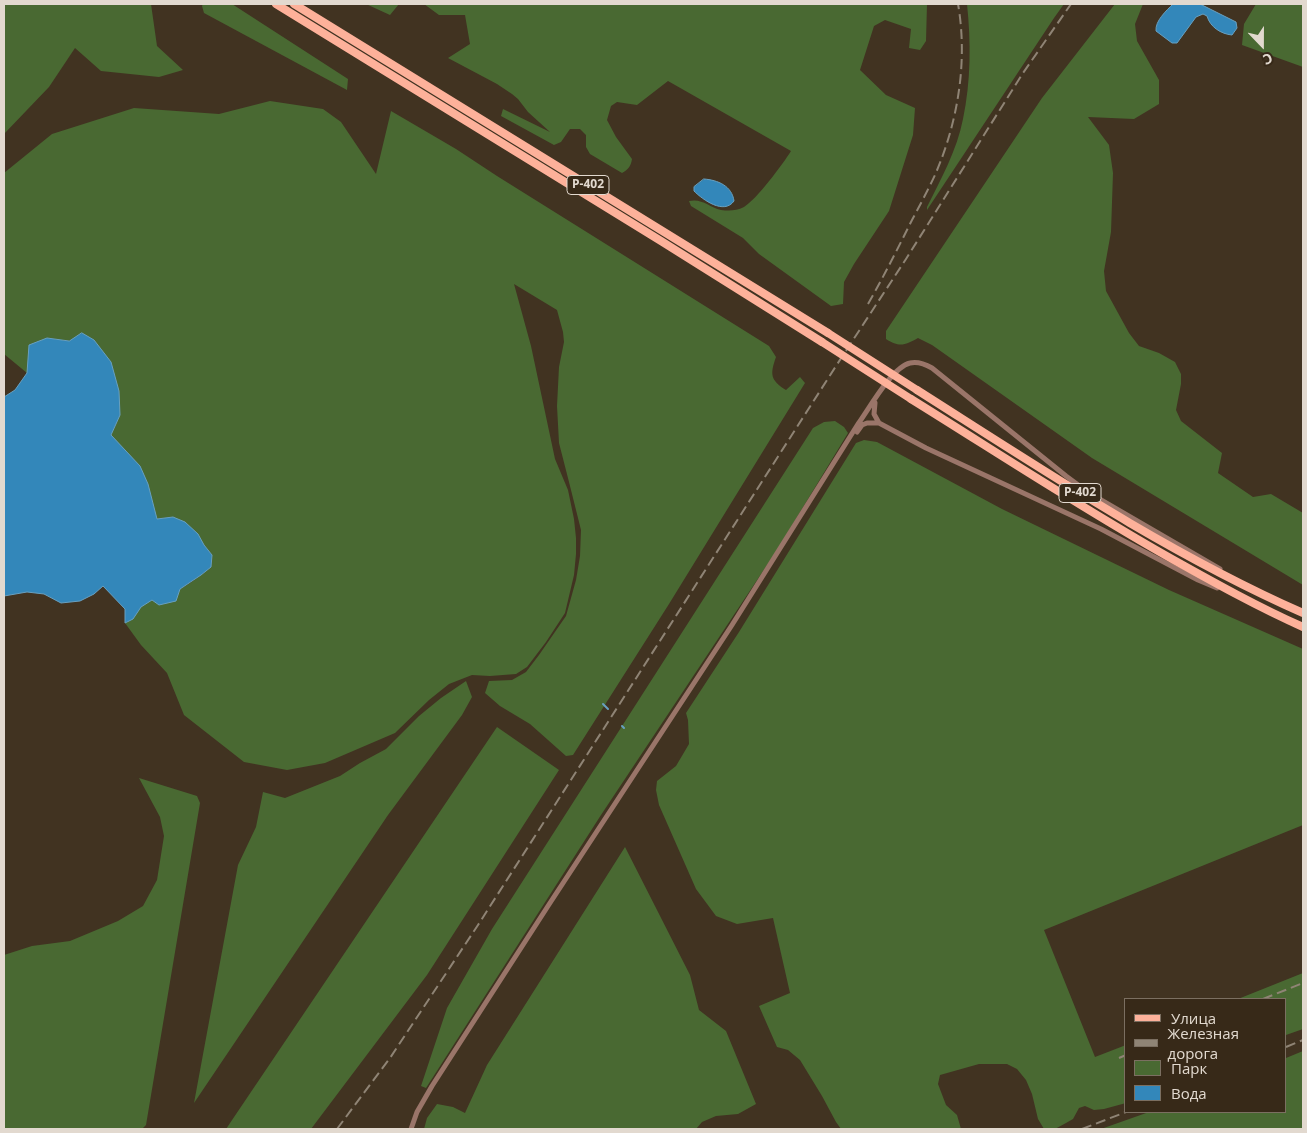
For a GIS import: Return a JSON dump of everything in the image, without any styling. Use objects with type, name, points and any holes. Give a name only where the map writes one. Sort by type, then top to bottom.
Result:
[{"type":"main road","name":"Р-402","points":[[276,4],[661,241],[1092,513],[1242,598],[1303,627]]},
{"type":"main road","name":"Р-402","points":[[294,4],[828,333],[1097,504],[1197,562],[1303,613]]},
{"type":"street","points":[[411,1129],[424,1100],[460,1042],[732,625],[880,392],[896,372],[905,365],[918,363],[932,368],[1051,464],[1090,492],[1248,587]]},
{"type":"street","points":[[879,424],[873,411],[880,392]]},
{"type":"street","points":[[843,450],[862,426],[872,423],[879,424],[926,448],[1101,529],[1198,580],[1242,598]]},
{"type":"green space","points":[[4,4],[151,4],[157,46],[183,70],[159,77],[101,71],[75,48],[49,87],[4,134]]},
{"type":"green space","points":[[203,4],[232,4],[348,79],[347,90],[204,13]]},
{"type":"green space","points":[[366,4],[399,4],[390,15]]},
{"type":"green space","points":[[424,4],[927,4],[926,41],[920,50],[909,48],[911,29],[885,20],[874,26],[860,70],[886,95],[915,108],[913,135],[889,211],[844,282],[843,304],[831,306],[759,254],[743,238],[691,206],[689,201],[702,202],[721,210],[744,207],[762,190],[791,151],[668,81],[637,105],[617,102],[611,106],[607,120],[616,137],[632,159],[629,168],[622,173],[590,154],[586,147],[586,135],[580,129],[570,129],[561,142],[554,145],[501,116],[503,109],[550,132],[512,94],[448,58],[470,44],[465,15],[439,15]]},
{"type":"green space","points":[[967,4],[1064,4],[927,210],[953,153],[963,119],[968,90],[969,33]]},
{"type":"green space","points":[[1115,4],[1143,4],[1135,24],[1137,41],[1159,80],[1159,104],[1134,119],[1088,117],[1109,145],[1113,173],[1111,232],[1104,271],[1106,291],[1129,333],[1139,346],[1159,353],[1175,362],[1181,374],[1176,410],[1181,421],[1222,453],[1218,473],[1253,497],[1271,494],[1303,513],[1303,585],[1092,458],[932,345],[918,338],[902,344],[895,344],[886,339],[886,331],[1042,98]]},
{"type":"green space","points":[[1256,4],[1303,4],[1303,67],[1242,45],[1244,24]]},
{"type":"green space","points":[[270,101],[323,109],[341,122],[376,174],[391,111],[456,149],[769,346],[776,357],[772,372],[774,380],[786,390],[800,377],[805,383],[669,604],[573,755],[566,756],[530,724],[500,706],[485,693],[489,681],[512,680],[526,672],[539,655],[566,616],[576,580],[580,556],[581,530],[559,443],[557,406],[559,367],[564,342],[563,332],[557,310],[514,284],[531,346],[555,459],[568,490],[576,538],[574,575],[565,613],[527,667],[516,674],[472,675],[449,684],[429,700],[395,733],[325,763],[287,770],[244,762],[184,715],[167,673],[141,645],[125,623],[146,603],[178,590],[211,567],[212,555],[204,545],[173,517],[157,519],[111,435],[120,415],[69,341],[47,338],[27,373],[4,354],[4,173],[52,134],[134,108],[219,114]]},
{"type":"green space","points":[[835,421],[844,427],[848,433],[777,550],[601,815],[426,1088],[421,1086],[447,1008],[492,929],[813,428],[824,422]]},
{"type":"green space","points":[[864,440],[877,442],[1002,509],[1169,590],[1303,649],[1303,825],[1044,930],[1095,1057],[1124,1046],[1124,1104],[1094,1110],[1085,1106],[1079,1108],[1073,1119],[1055,1129],[1044,1129],[1038,1119],[1032,1094],[1026,1080],[1017,1069],[1007,1064],[979,1064],[940,1075],[938,1084],[946,1105],[957,1115],[961,1129],[841,1129],[800,1060],[788,1050],[777,1047],[759,1006],[790,993],[773,918],[737,924],[716,916],[696,889],[659,805],[656,790],[657,781],[676,766],[689,744],[686,713],[739,632],[856,443]]},
{"type":"green space","points":[[466,681],[472,697],[462,715],[388,815],[194,1103],[238,865],[256,827],[263,792],[285,798],[340,776],[386,749],[419,716]]},
{"type":"green space","points":[[497,727],[559,770],[427,975],[311,1129],[226,1129]]},
{"type":"green space","points":[[139,778],[197,796],[200,803],[146,1125],[142,1129],[4,1129],[4,955],[32,946],[70,941],[118,921],[143,906],[157,880],[164,836],[160,817]]},
{"type":"green space","points":[[625,847],[690,975],[699,1010],[726,1031],[756,1104],[738,1114],[716,1116],[702,1122],[696,1129],[424,1129],[427,1118],[437,1104],[453,1107],[465,1113],[487,1065]]},
{"type":"green space","points":[[1303,973],[1303,1029],[1287,1035],[1287,998],[1240,998]]},
{"type":"green space","points":[[1303,1051],[1303,1129],[1101,1129],[1146,1113],[1287,1113],[1287,1058]]},
{"type":"water","points":[[1173,4],[1200,4],[1236,22],[1237,28],[1232,35],[1224,33],[1213,27],[1207,16],[1203,14],[1196,17],[1177,43],[1172,43],[1156,31],[1156,27],[1164,13]]},
{"type":"water","points":[[704,179],[724,185],[730,191],[734,201],[725,207],[714,205],[703,198],[694,191],[694,187]]},
{"type":"water","points":[[82,333],[94,340],[111,362],[119,391],[120,415],[111,435],[140,466],[148,484],[157,519],[173,517],[185,522],[198,534],[212,555],[211,567],[180,589],[176,601],[159,605],[152,600],[141,607],[133,619],[125,623],[125,609],[103,586],[94,594],[80,601],[61,603],[44,594],[27,592],[4,596],[4,397],[15,390],[27,373],[29,345],[47,338],[69,341]]},
{"type":"waterway","points":[[603,704],[608,709]]},
{"type":"railway","points":[[868,304],[932,181],[950,134],[959,91],[961,69],[962,47],[958,4]]},
{"type":"railway","points":[[337,1129],[390,1058],[478,925],[906,259],[1023,73],[1071,4]]},
{"type":"railway","points":[[1266,998],[1303,983]]},
{"type":"railway","points":[[1287,1047],[1303,1040]]},
{"type":"railway","points":[[1119,1058],[1124,1056]]},
{"type":"railway","points":[[1082,1129],[1124,1113]]}]
